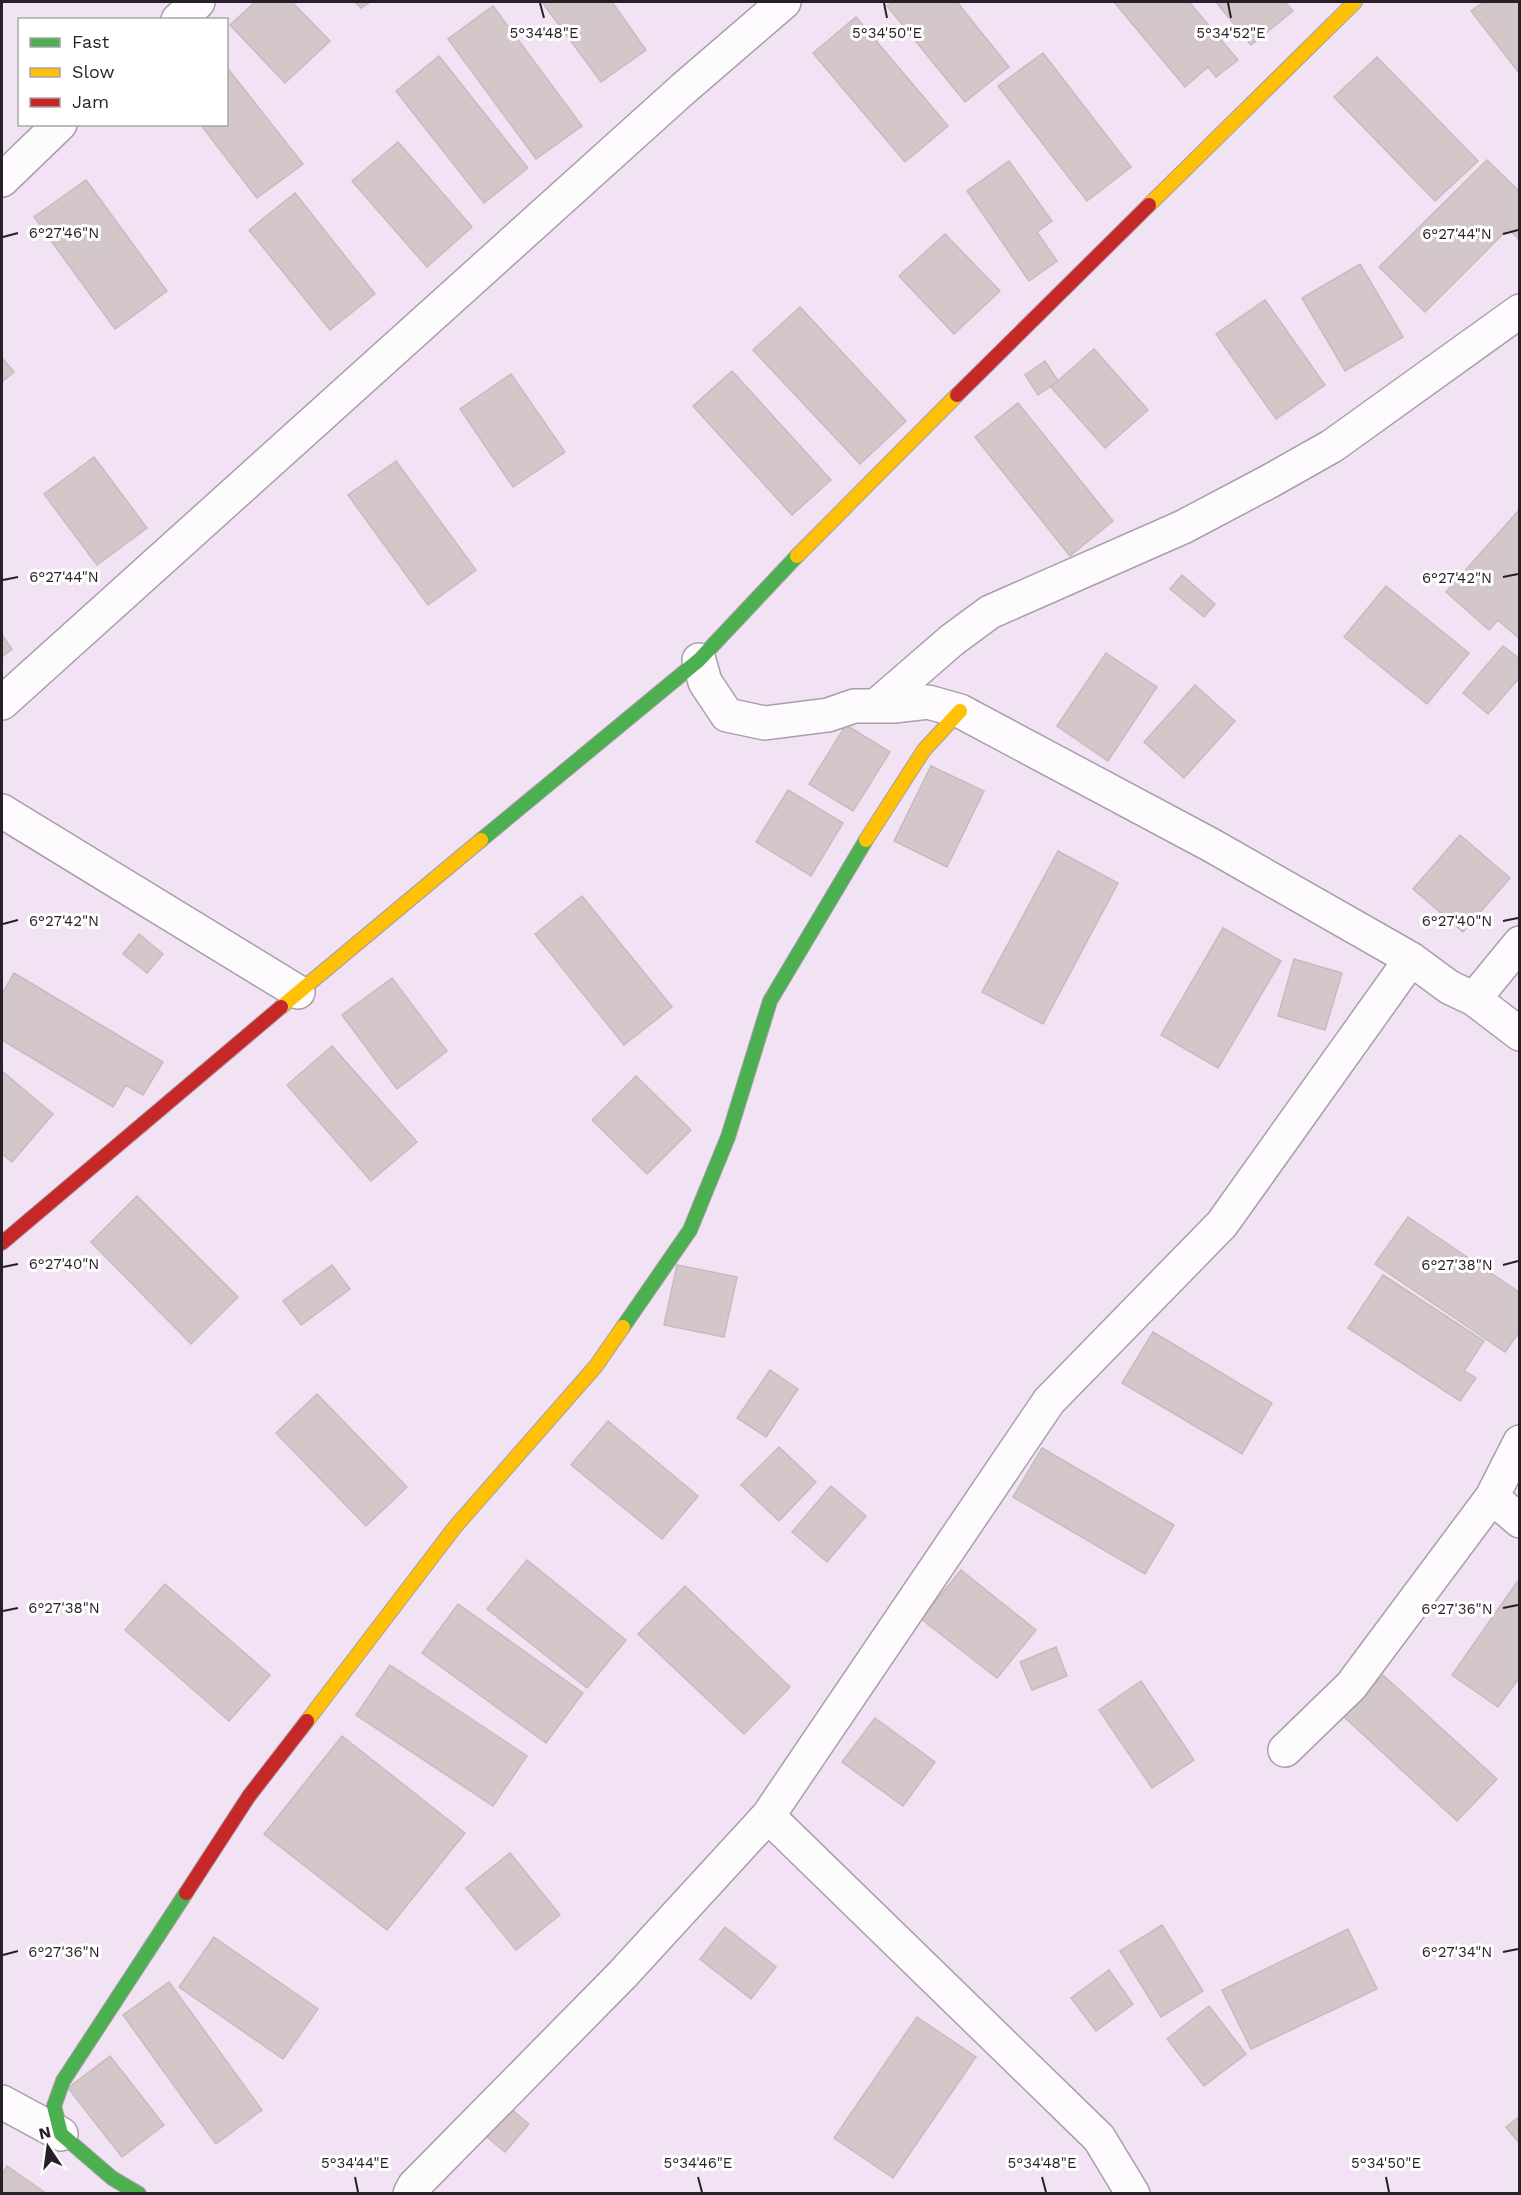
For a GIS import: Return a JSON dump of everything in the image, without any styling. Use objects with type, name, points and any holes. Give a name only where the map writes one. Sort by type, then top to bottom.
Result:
[{"type":"street","points":[[180,18],[198,2]]},
{"type":"street","points":[[2,703],[683,89],[784,2]]},
{"type":"street","points":[[2,1244],[298,992],[699,660],[835,516],[1355,2]]},
{"type":"street","points":[[2,180],[58,126]]},
{"type":"street","points":[[877,705],[951,640],[990,612],[1183,528],[1332,446],[1520,311]]},
{"type":"street","points":[[699,660],[705,682],[728,715],[765,723],[828,715],[854,706],[894,706],[928,702],[960,711],[1211,845],[1411,959],[1449,987],[1474,999],[1520,1034]]},
{"type":"street","points":[[61,2134],[54,2106],[63,2081],[249,1796],[455,1527],[596,1366],[690,1230],[728,1137],[770,1001],[848,868],[924,750],[960,711]]},
{"type":"street","points":[[2,811],[298,992]]},
{"type":"street","points":[[1474,999],[1520,943]]},
{"type":"street","points":[[410,2193],[422,2177],[622,1975],[768,1816],[1049,1401],[1222,1224],[1411,959]]},
{"type":"street","points":[[1285,1750],[1351,1686],[1492,1497],[1520,1442]]},
{"type":"street","points":[[1492,1497],[1520,1521]]},
{"type":"street","points":[[768,1816],[1099,2138],[1133,2193]]},
{"type":"street","points":[[2,2102],[61,2134],[112,2178],[139,2193]]},
{"type":"building","points":[[255,2],[292,2],[330,41],[285,83],[230,25]]},
{"type":"building","points":[[355,2],[370,2],[361,8]]},
{"type":"building","points":[[542,2],[612,2],[646,50],[601,82]]},
{"type":"building","points":[[893,2],[957,2],[1009,67],[965,102],[887,6]]},
{"type":"building","points":[[1114,2],[1189,2],[1238,60],[1216,77],[1208,67],[1185,87]]},
{"type":"building","points":[[1216,2],[1285,2],[1293,11],[1251,45]]},
{"type":"building","points":[[1484,2],[1520,2],[1520,74],[1471,11]]},
{"type":"building","points":[[493,6],[582,126],[536,159],[448,39]]},
{"type":"building","points":[[856,17],[948,126],[905,162],[813,53]]},
{"type":"building","points":[[1043,53],[1131,167],[1087,201],[998,86]]},
{"type":"building","points":[[439,56],[528,168],[484,203],[396,91]]},
{"type":"building","points":[[1377,57],[1478,161],[1435,201],[1334,97]]},
{"type":"building","points":[[228,69],[303,164],[257,198],[202,126],[228,126]]},
{"type":"building","points":[[398,142],[472,227],[427,267],[352,181]]},
{"type":"building","points":[[1487,160],[1520,192],[1520,240],[1508,229],[1425,312],[1379,267]]},
{"type":"building","points":[[1009,161],[1052,221],[1037,232],[1057,261],[1029,281],[967,191]]},
{"type":"building","points":[[86,180],[167,291],[115,329],[34,217]]},
{"type":"building","points":[[295,193],[375,294],[330,330],[249,230]]},
{"type":"building","points":[[945,234],[1000,291],[954,334],[899,276]]},
{"type":"building","points":[[1360,264],[1403,337],[1345,371],[1302,298]]},
{"type":"building","points":[[1265,300],[1325,385],[1276,419],[1216,334]]},
{"type":"building","points":[[800,307],[906,421],[860,464],[753,350]]},
{"type":"building","points":[[1094,349],[1148,410],[1105,448],[1051,387]]},
{"type":"building","points":[[2,358],[14,372],[2,382]]},
{"type":"building","points":[[1045,361],[1058,381],[1038,395],[1025,375]]},
{"type":"building","points":[[732,371],[831,480],[792,515],[693,406]]},
{"type":"building","points":[[511,374],[565,452],[513,487],[460,409]]},
{"type":"building","points":[[1018,403],[1113,521],[1070,556],[975,437]]},
{"type":"building","points":[[94,457],[147,528],[97,565],[44,494]]},
{"type":"building","points":[[396,461],[476,570],[428,605],[348,495]]},
{"type":"building","points":[[1520,509],[1520,639],[1498,620],[1489,630],[1446,592]]},
{"type":"building","points":[[1182,575],[1215,604],[1204,617],[1170,589]]},
{"type":"building","points":[[1386,586],[1469,653],[1427,704],[1344,637]]},
{"type":"building","points":[[2,635],[12,649],[2,657]]},
{"type":"building","points":[[1503,646],[1520,659],[1520,677],[1488,714],[1463,693]]},
{"type":"building","points":[[1106,653],[1157,687],[1108,761],[1057,726]]},
{"type":"building","points":[[1195,685],[1235,721],[1184,778],[1144,742]]},
{"type":"building","points":[[846,725],[890,752],[853,811],[809,784]]},
{"type":"building","points":[[931,766],[984,791],[947,867],[894,841]]},
{"type":"building","points":[[788,790],[843,823],[811,876],[756,842]]},
{"type":"building","points":[[1460,835],[1510,878],[1463,932],[1413,889]]},
{"type":"building","points":[[1058,851],[1118,883],[1043,1024],[982,992]]},
{"type":"building","points":[[582,896],[672,1007],[624,1045],[535,934]]},
{"type":"building","points":[[1223,928],[1281,961],[1218,1068],[1161,1035]]},
{"type":"building","points":[[139,934],[163,954],[147,973],[123,954]]},
{"type":"building","points":[[1294,959],[1342,973],[1325,1030],[1278,1016]]},
{"type":"building","points":[[14,973],[163,1062],[143,1095],[126,1085],[113,1107],[2,1040],[2,994]]},
{"type":"building","points":[[392,978],[447,1051],[397,1089],[342,1015]]},
{"type":"building","points":[[332,1046],[417,1142],[371,1181],[287,1085]]},
{"type":"building","points":[[2,1071],[53,1114],[12,1162],[2,1154]]},
{"type":"building","points":[[636,1076],[691,1130],[647,1174],[592,1120]]},
{"type":"building","points":[[137,1196],[238,1297],[191,1344],[91,1242]]},
{"type":"building","points":[[1408,1217],[1520,1293],[1520,1331],[1505,1352],[1375,1264]]},
{"type":"building","points":[[332,1265],[350,1289],[301,1325],[283,1301]]},
{"type":"building","points":[[677,1265],[737,1277],[724,1337],[664,1325]]},
{"type":"building","points":[[1383,1275],[1484,1341],[1464,1371],[1476,1378],[1460,1401],[1348,1328]]},
{"type":"building","points":[[1153,1332],[1272,1403],[1242,1454],[1122,1383]]},
{"type":"building","points":[[770,1370],[798,1389],[766,1437],[737,1418]]},
{"type":"building","points":[[317,1394],[407,1487],[366,1526],[276,1433]]},
{"type":"building","points":[[608,1421],[698,1496],[662,1539],[571,1465]]},
{"type":"building","points":[[779,1447],[816,1482],[779,1521],[741,1485]]},
{"type":"building","points":[[1042,1448],[1174,1525],[1145,1574],[1013,1497]]},
{"type":"building","points":[[831,1486],[866,1516],[827,1562],[792,1532]]},
{"type":"building","points":[[527,1560],[626,1640],[587,1688],[487,1609]]},
{"type":"building","points":[[961,1570],[1036,1630],[997,1678],[921,1619]]},
{"type":"building","points":[[1517,1582],[1520,1584],[1520,1677],[1498,1707],[1452,1675]]},
{"type":"building","points":[[165,1584],[270,1675],[229,1721],[125,1630]]},
{"type":"building","points":[[685,1586],[790,1687],[744,1734],[638,1634]]},
{"type":"building","points":[[458,1604],[583,1693],[546,1743],[422,1653]]},
{"type":"building","points":[[1056,1647],[1067,1676],[1032,1690],[1020,1662]]},
{"type":"building","points":[[390,1665],[527,1756],[493,1806],[356,1715]]},
{"type":"building","points":[[1383,1675],[1497,1779],[1457,1821],[1343,1716]]},
{"type":"building","points":[[1141,1681],[1194,1760],[1152,1788],[1099,1710]]},
{"type":"building","points":[[875,1718],[935,1762],[903,1806],[842,1762]]},
{"type":"building","points":[[342,1736],[465,1833],[387,1930],[264,1834]]},
{"type":"building","points":[[510,1853],[560,1915],[516,1950],[466,1888]]},
{"type":"building","points":[[1162,1925],[1203,1991],[1161,2017],[1120,1951]]},
{"type":"building","points":[[725,1927],[776,1967],[751,1999],[700,1959]]},
{"type":"building","points":[[1348,1929],[1377,1989],[1251,2049],[1222,1990]]},
{"type":"building","points":[[214,1937],[318,2009],[283,2059],[179,1987]]},
{"type":"building","points":[[1109,1970],[1133,2004],[1096,2031],[1071,1998]]},
{"type":"building","points":[[169,1982],[262,2110],[216,2144],[123,2015]]},
{"type":"building","points":[[1209,2006],[1246,2054],[1204,2086],[1167,2039]]},
{"type":"building","points":[[917,2017],[976,2057],[893,2178],[834,2138]]},
{"type":"building","points":[[110,2056],[164,2125],[122,2157],[68,2088]]},
{"type":"building","points":[[511,2109],[529,2124],[505,2152],[487,2137]]},
{"type":"building","points":[[1520,2116],[1520,2144],[1506,2127]]},
{"type":"building","points":[[7,2166],[47,2194],[2,2194],[2,2174]]},
{"type":"traffic: fast","points":[[481,840],[699,660],[797,556]]},
{"type":"traffic: fast","points":[[623,1327],[690,1230],[728,1137],[770,1001],[866,840]]},
{"type":"traffic: fast","points":[[139,2194],[112,2178],[61,2134],[54,2106],[63,2081],[186,1893]]},
{"type":"traffic: slow","points":[[1149,205],[1355,2]]},
{"type":"traffic: slow","points":[[797,556],[957,395]]},
{"type":"traffic: slow","points":[[866,840],[924,750],[960,711]]},
{"type":"traffic: slow","points":[[281,1007],[481,840]]},
{"type":"traffic: slow","points":[[307,1721],[455,1527],[596,1366],[623,1327]]},
{"type":"traffic: jam","points":[[957,395],[1149,205]]},
{"type":"traffic: jam","points":[[2,1243],[281,1007]]},
{"type":"traffic: jam","points":[[186,1893],[249,1796],[307,1721]]}]
